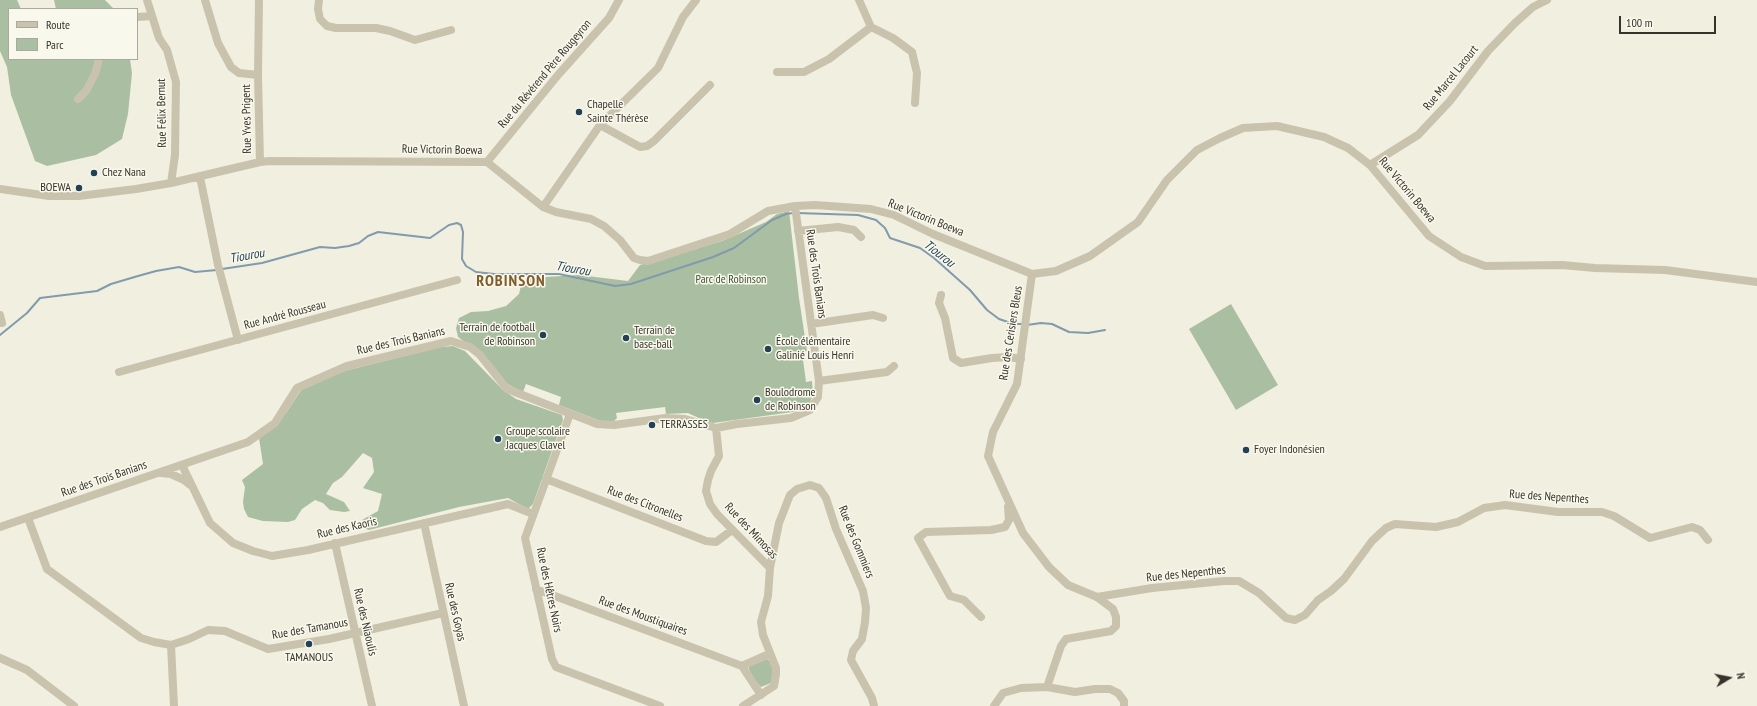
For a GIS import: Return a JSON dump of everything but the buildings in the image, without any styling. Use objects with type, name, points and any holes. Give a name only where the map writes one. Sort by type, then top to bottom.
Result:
[{"type":"street","name":"Rue Félix Bernut","points":[[147,0],[159,38],[167,50],[176,82],[175,155],[171,183]]},
{"type":"street","name":"Rue Yves Prigent","points":[[205,0],[218,43],[231,67],[239,73],[258,75]]},
{"type":"street","name":"Rue Yves Prigent","points":[[259,0],[258,75],[260,162]]},
{"type":"street","points":[[320,0],[318,8],[320,19],[327,26],[336,28],[376,28],[390,31],[415,40],[451,30]]},
{"type":"street","name":"Rue du Révérend Père Rougeyron","points":[[487,162],[558,75],[609,18],[619,0]]},
{"type":"street","points":[[543,207],[600,125],[658,68],[683,17],[696,0]]},
{"type":"street","points":[[859,0],[871,27],[893,38],[912,52],[917,73],[915,103]]},
{"type":"street","name":"Rue Marcel Lacourt","points":[[1370,165],[1418,135],[1450,101],[1488,51],[1533,7],[1547,0]]},
{"type":"street","points":[[138,17],[152,16]]},
{"type":"street","points":[[777,72],[804,72],[829,59],[871,27]]},
{"type":"street","points":[[78,100],[86,91],[95,74],[99,60]]},
{"type":"street","points":[[600,125],[640,147],[647,146],[654,142],[710,85]]},
{"type":"street","name":"Rue Victorin Boewa","points":[[0,189],[48,196],[79,196],[171,183],[260,162],[487,162],[543,207],[556,212],[591,219],[604,226],[620,240],[634,258],[640,260],[648,260],[730,234],[768,211],[795,211],[840,206],[871,209],[888,214],[1032,274],[1056,271],[1090,256],[1138,222],[1167,180],[1197,150],[1243,128],[1277,126],[1324,137],[1348,148],[1370,165],[1429,236],[1461,258],[1485,266],[1562,265],[1596,268],[1665,270],[1757,282]]},
{"type":"street","points":[[200,177],[218,265],[238,340]]},
{"type":"street","name":"Rue des Trois Banians","points":[[0,527],[248,442],[276,423],[298,388],[346,366],[451,341],[470,347],[480,355],[507,389],[597,424],[614,425],[665,418],[685,418],[716,428],[791,418],[810,410],[818,397],[819,381],[795,211]]},
{"type":"street","points":[[798,231],[838,227],[854,230],[861,237]]},
{"type":"street","name":"Rue des Cerisiers Bleus","points":[[1032,274],[1017,384],[993,432],[988,456],[1023,533],[1049,566],[1068,585],[1097,597],[1113,609],[1116,617],[1116,626],[1111,630],[1104,633],[1066,639],[1061,646],[1047,687]]},
{"type":"street","name":"Rue André Rousseau","points":[[119,372],[457,280]]},
{"type":"street","points":[[941,295],[938,304],[945,318],[950,351],[953,358],[961,364],[992,358],[1009,357],[1021,359]]},
{"type":"street","points":[[811,324],[873,315],[883,318]]},
{"type":"street","points":[[819,381],[887,372],[894,366]]},
{"type":"street","name":"Rue des Hêtres Noirs","points":[[570,414],[525,538],[552,659],[556,666],[660,706]]},
{"type":"street","name":"Rue des Mimosas","points":[[716,428],[719,456],[711,471],[706,491],[710,504],[717,514],[770,568],[768,596],[760,622],[769,654],[776,668],[774,686],[743,706]]},
{"type":"street","name":"Rue des Kaoris","points":[[182,465],[210,523],[233,543],[253,552],[272,556],[335,544],[508,504],[533,514]]},
{"type":"street","name":"Rue des Kaoris","points":[[160,473],[171,474],[184,480],[193,488]]},
{"type":"street","name":"Rue des Citronelles","points":[[546,479],[706,541],[716,542],[732,530]]},
{"type":"street","name":"Rue des Gommiers","points":[[770,568],[780,523],[790,495],[797,489],[810,485],[819,488],[826,498],[836,529],[863,591],[866,608],[866,622],[862,639],[854,651],[851,660],[872,698],[874,706]]},
{"type":"street","points":[[981,616],[964,600],[950,596],[918,538],[926,532],[991,530],[1006,527],[1009,520],[1007,498]]},
{"type":"street","name":"Rue des Nepenthes","points":[[1097,597],[1152,588],[1224,581],[1239,581],[1259,593],[1286,618],[1295,620],[1304,615],[1318,600],[1339,583],[1372,541],[1386,528],[1395,524],[1436,527],[1458,522],[1484,508],[1505,505],[1558,512],[1602,512],[1614,516],[1650,538],[1692,527],[1700,530],[1708,540]]},
{"type":"street","points":[[28,518],[47,569],[141,638],[171,645],[174,675],[174,706]]},
{"type":"street","name":"Rue des Goyas","points":[[424,523],[464,706]]},
{"type":"street","name":"Rue des Niaoulis","points":[[335,544],[372,706]]},
{"type":"street","name":"Rue des Moustiquaires","points":[[536,589],[742,666]]},
{"type":"street","name":"Rue des Tamanous","points":[[171,645],[208,630],[225,631],[268,649],[356,633],[443,613]]},
{"type":"street","points":[[761,695],[742,666],[769,654]]},
{"type":"street","points":[[0,658],[27,670],[74,706]]},
{"type":"street","points":[[994,706],[1003,692],[1021,688],[1047,687],[1075,692],[1095,689],[1110,689],[1118,693],[1124,701],[1124,706]]},
{"type":"green space","points":[[0,0],[17,0],[21,8],[8,8],[8,60],[130,60],[132,73],[128,114],[122,139],[96,155],[47,166],[35,161],[11,95],[7,67],[0,51]]},
{"type":"green space","points":[[54,0],[105,0],[113,8],[56,8]]},
{"type":"green space","name":"Parc de Robinson","points":[[789,211],[807,351],[802,352],[806,382],[812,381],[813,393],[810,403],[800,411],[713,423],[688,413],[666,414],[665,407],[616,413],[617,418],[614,421],[603,422],[559,405],[561,397],[526,384],[523,392],[507,384],[466,343],[458,337],[456,328],[459,318],[471,312],[488,311],[506,306],[519,294],[522,281],[529,278],[579,275],[628,281],[640,265],[722,241],[766,222],[777,214]]},
{"type":"green space","points":[[1231,304],[1278,385],[1236,410],[1189,329]]},
{"type":"green space","points":[[453,346],[465,351],[503,390],[516,399],[562,415],[563,420],[533,504],[528,509],[508,498],[459,507],[369,530],[366,529],[362,520],[378,511],[382,494],[363,488],[374,472],[372,458],[363,453],[342,477],[333,483],[326,494],[344,502],[350,511],[344,512],[330,510],[323,503],[315,500],[302,509],[295,520],[288,522],[263,521],[248,517],[244,509],[243,502],[245,487],[242,480],[263,464],[259,438],[286,413],[301,390],[344,371],[441,347]]},
{"type":"green space","points":[[767,659],[770,661],[774,672],[771,683],[761,687],[754,680],[749,666]]},
{"type":"waterway","name":"Tiourou","points":[[222,269],[262,263],[320,247],[335,248],[349,246],[359,243],[368,236],[378,232],[430,238],[449,225],[457,223],[461,225],[463,232],[462,259],[466,266],[476,272],[494,274],[559,274],[615,286],[631,284],[713,257],[734,248],[772,220],[786,214],[793,213]]},
{"type":"waterway","name":"Tiourou","points":[[797,213],[858,215],[876,220],[885,228],[890,238],[920,248],[934,258],[970,290],[987,310],[999,319],[1014,324],[1023,324]]},
{"type":"waterway","name":"Tiourou","points":[[0,335],[27,313],[40,298],[97,291],[111,284],[138,276],[179,267],[195,272],[217,270]]},
{"type":"waterway","name":"Tiourou","points":[[1027,325],[1041,323],[1052,324],[1069,332],[1088,333],[1105,330]]},
{"type":"place","name":"Chapelle Sainte Thérèse","points":[[579,112]]},
{"type":"place","name":"Chez Nana","points":[[94,173]]},
{"type":"place","name":"BOEWA","points":[[79,188]]},
{"type":"place","name":"Terrain de football de Robinson","points":[[543,335]]},
{"type":"place","name":"Terrain de base-ball","points":[[626,338]]},
{"type":"place","name":"École élémentaire Galinié Louis Henri","points":[[768,349]]},
{"type":"place","name":"Boulodrome de Robinson","points":[[757,400]]},
{"type":"place","name":"TERRASSES","points":[[652,425]]},
{"type":"place","name":"Groupe scolaire Jacques Clavel","points":[[498,439]]},
{"type":"place","name":"Foyer Indonésien","points":[[1246,450]]},
{"type":"place","name":"TAMANOUS","points":[[309,644]]},
{"type":"district","name":"ROBINSON","points":[[511,281]]}]
